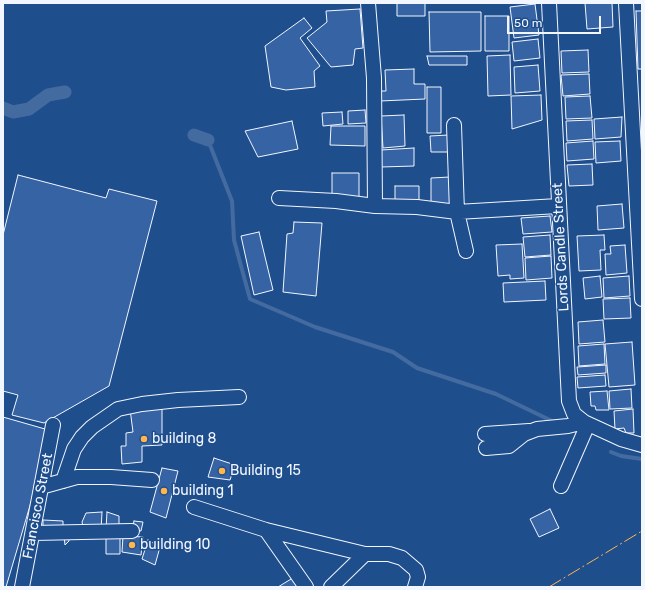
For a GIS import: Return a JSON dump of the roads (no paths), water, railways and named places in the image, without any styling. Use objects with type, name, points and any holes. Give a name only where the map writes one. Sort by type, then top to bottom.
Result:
[{"type":"street","points":[[368,3],[374,78],[375,206]]},
{"type":"street","name":"Lords Candle Street","points":[[549,3],[569,401],[574,414],[586,423],[621,439],[642,446]]},
{"type":"street","points":[[626,3],[636,106],[642,299]]},
{"type":"street","points":[[454,125],[457,212],[466,252]]},
{"type":"street","points":[[280,198],[336,201],[375,206],[417,207],[457,212],[558,206]]},
{"type":"street","points":[[63,481],[74,448],[82,437],[92,427],[118,409],[163,402],[239,397]]},
{"type":"street","points":[[485,434],[531,431],[586,423]]},
{"type":"street","points":[[561,486],[586,423]]},
{"type":"street","name":"Francisco Street","points":[[22,587],[53,425]]},
{"type":"street","points":[[486,448],[508,446],[531,431]]},
{"type":"street","points":[[41,487],[77,477],[152,480]]},
{"type":"street","points":[[194,507],[266,530],[365,554],[389,554],[402,558],[416,570],[418,578],[415,587]]},
{"type":"street","points":[[266,530],[306,587]]},
{"type":"street","points":[[32,533],[132,531]]},
{"type":"street","points":[[331,587],[365,554]]},
{"type":"waterway","points":[[3,108],[13,112],[29,109],[48,95],[65,92]]},
{"type":"waterway","points":[[194,135],[208,140]]},
{"type":"waterway","points":[[208,140],[232,201],[234,240],[250,299],[315,327],[393,352],[417,368],[496,394],[554,422]]},
{"type":"waterway","points":[[611,452],[621,456],[642,459]]},
{"type":"place","name":"building 8","points":[[144,439]]},
{"type":"place","name":"Building 15","points":[[222,471]]},
{"type":"place","name":"building 1","points":[[164,491]]},
{"type":"place","name":"building 10","points":[[132,545]]}]
